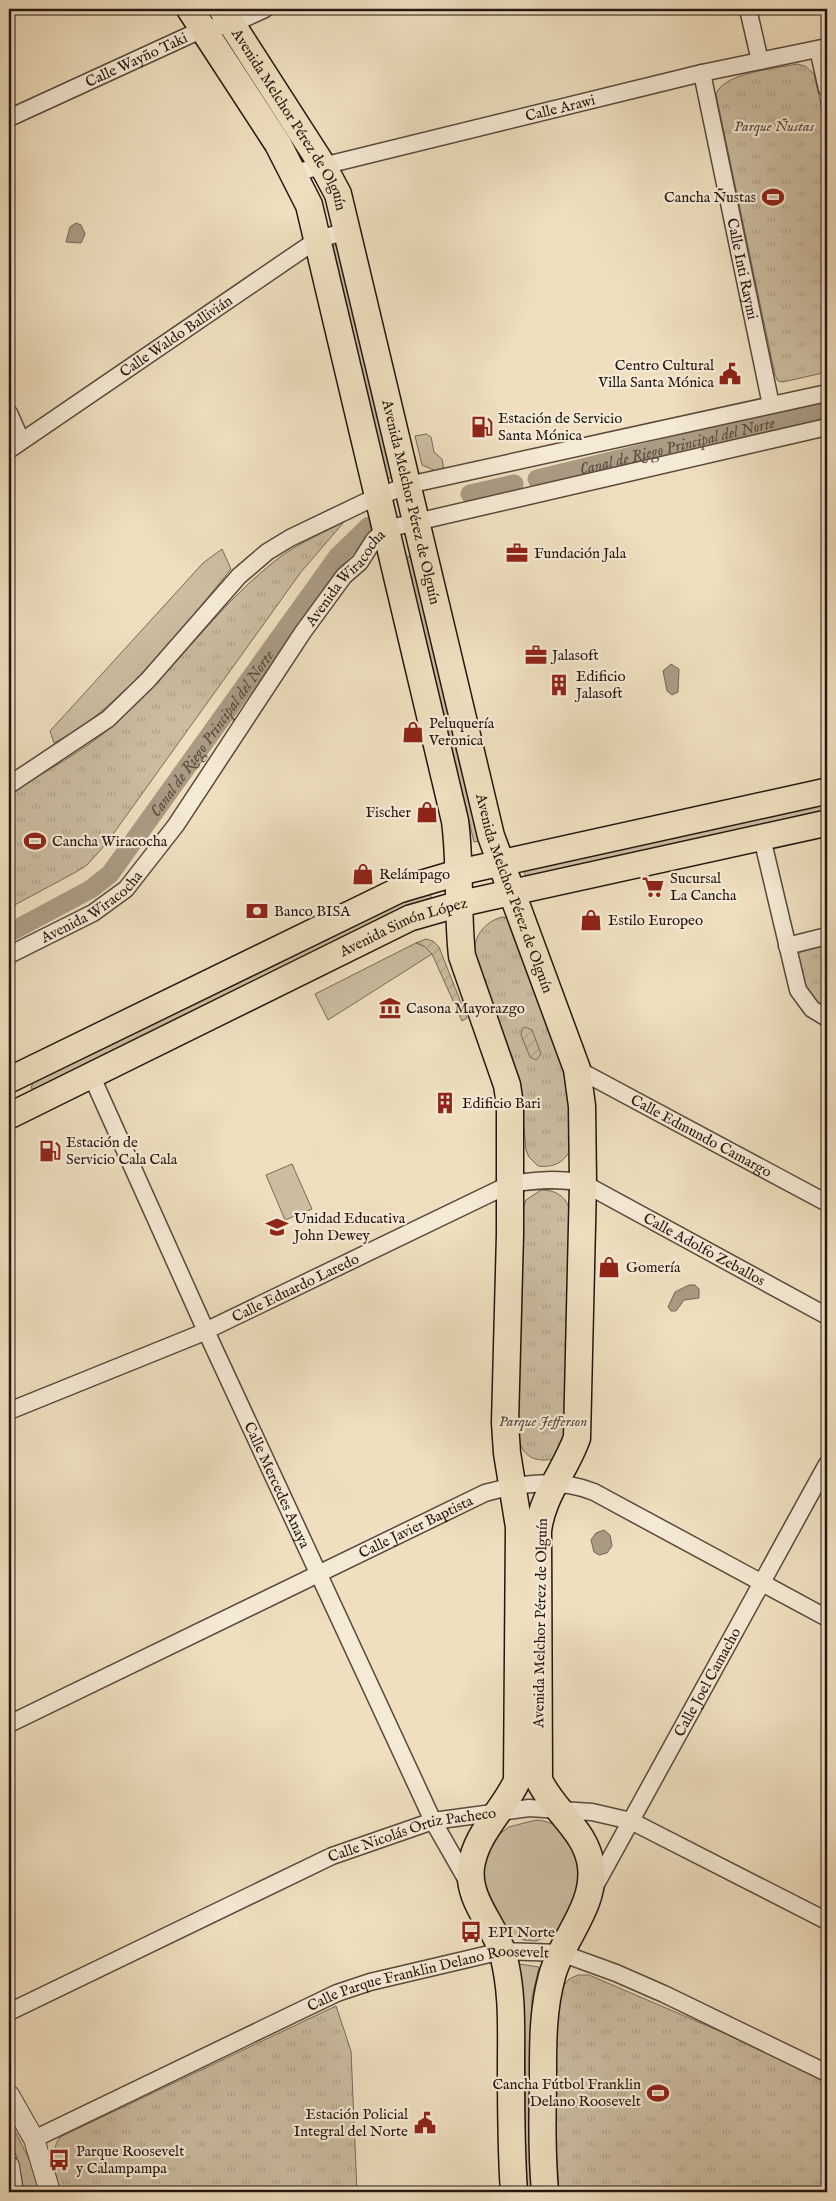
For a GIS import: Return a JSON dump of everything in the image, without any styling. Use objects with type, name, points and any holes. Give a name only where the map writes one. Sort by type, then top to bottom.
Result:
[{"type":"highway","name":"Avenida Melchor Pérez de Olguín","points":[[227,16],[323,166],[338,194],[491,836],[577,1069],[582,1106],[584,1183],[577,1438],[572,1452],[553,1483],[540,1515],[538,1532],[538,1780],[556,1808]]},
{"type":"highway","name":"Avenida Melchor Pérez de Olguín","points":[[196,19],[294,173],[309,205],[455,820],[460,872],[459,904],[462,956],[507,1085],[510,1105],[510,1184],[505,1423],[507,1453],[518,1528],[517,1781],[498,1812]]},
{"type":"highway","points":[[545,2192],[542,2148],[543,2030],[552,1974],[588,1899],[592,1881],[589,1853],[582,1837],[556,1808]]},
{"type":"highway","points":[[498,1812],[481,1835],[474,1852],[471,1869],[471,1888],[502,1952],[511,2004],[511,2147],[514,2192]]},
{"type":"main road","name":"Avenida Simón López","points":[[9,1078],[399,890],[460,872],[827,791]]},
{"type":"main road","name":"Avenida Simón López","points":[[17,1112],[92,1077],[410,918],[459,904],[827,823]]},
{"type":"street","name":"Calle Wayño Taki","points":[[9,118],[196,19],[265,9]]},
{"type":"street","points":[[748,9],[760,61]]},
{"type":"street","points":[[823,48],[827,89]]},
{"type":"street","name":"Calle Arawi","points":[[294,173],[702,73],[823,48]]},
{"type":"street","name":"Calle Inti Raymi","points":[[702,73],[771,405]]},
{"type":"street","name":"Calle Waldo Ballivián","points":[[15,445],[318,239],[348,231]]},
{"type":"street","points":[[9,785],[108,719],[148,680],[239,576],[267,552],[290,538],[377,496],[408,485],[827,393]]},
{"type":"street","points":[[9,412],[15,445]]},
{"type":"street","name":"Avenida Wiracocha","points":[[9,955],[93,913],[126,889],[176,825],[302,632],[344,576],[360,562],[374,540],[386,529],[827,427]]},
{"type":"street","points":[[762,838],[798,990],[804,1001],[812,1009],[827,1018]]},
{"type":"street","points":[[787,946],[827,936]]},
{"type":"street","name":"Calle Edmundo Camargo","points":[[577,1069],[827,1202]]},
{"type":"street","name":"Calle Mercedes Anaya","points":[[92,1077],[206,1331],[433,1821],[471,1888]]},
{"type":"street","points":[[9,1078],[17,1112]]},
{"type":"street","name":"Calle Eduardo Laredo","points":[[9,1411],[206,1331],[510,1184],[562,1179],[584,1183]]},
{"type":"street","name":"Calle Adolfo Zeballos","points":[[584,1183],[827,1316]]},
{"type":"street","name":"Calle Joel Camacho","points":[[588,1899],[827,1464]]},
{"type":"street","name":"Calle Javier Baptista","points":[[9,1724],[485,1493],[512,1485],[553,1483],[576,1485],[594,1492],[827,1618]]},
{"type":"street","name":"Calle Nicolás Ortiz Pacheco","points":[[9,2012],[332,1856],[433,1821],[529,1808],[556,1808],[592,1812],[631,1821],[827,1921]]},
{"type":"street","name":"Calle Parque Franklin Delano Roosevelt","points":[[34,2139],[337,1993],[370,1982],[502,1952],[561,1953],[616,1973],[664,1994],[827,2073]]},
{"type":"street","points":[[9,2095],[34,2139],[50,2192]]},
{"type":"street","points":[[9,2166],[13,2192]]},
{"type":"green space","name":"Parque Ñustas","points":[[797,64],[805,66],[814,74],[827,132],[827,372],[783,382],[778,381],[775,375],[716,94],[729,81],[740,76]]},
{"type":"green space","points":[[340,245],[394,477],[387,479],[333,246]]},
{"type":"green space","points":[[426,434],[431,437],[434,452],[442,459],[444,470],[436,471],[422,465],[415,436]]},
{"type":"green space","points":[[344,522],[301,572],[106,844],[87,865],[9,908],[9,794],[78,751],[117,722],[156,684],[231,601],[271,564],[297,546]]},
{"type":"green space","points":[[222,549],[231,569],[181,630],[145,670],[107,706],[83,726],[54,743],[50,731],[203,563]]},
{"type":"green space","points":[[413,556],[482,841],[474,842],[406,557]]},
{"type":"green space","points":[[827,802],[827,814],[527,882],[524,870]]},
{"type":"green space","points":[[430,891],[431,898],[407,907],[34,1090],[31,1088],[34,1080],[402,898]]},
{"type":"green space","points":[[502,917],[509,918],[562,1059],[569,1089],[571,1148],[566,1157],[558,1163],[549,1166],[538,1166],[529,1157],[526,1150],[520,1086],[474,954],[478,935],[490,922]]},
{"type":"green space","points":[[426,939],[433,941],[439,947],[467,1018],[462,1021],[432,954],[424,946],[416,943]]},
{"type":"green space","points":[[416,943],[424,946],[432,954],[328,1020],[315,994]]},
{"type":"green space","points":[[827,945],[827,1010],[807,995],[797,953]]},
{"type":"green space","points":[[525,1027],[532,1030],[541,1054],[536,1060],[530,1057],[521,1035],[522,1029]]},
{"type":"green space","points":[[292,1164],[312,1209],[285,1220],[266,1175]]},
{"type":"green space","name":"Parque Jefferson","points":[[541,1190],[551,1191],[560,1195],[566,1201],[570,1211],[567,1436],[560,1450],[550,1460],[538,1460],[526,1454],[518,1436],[523,1209],[526,1200]]},
{"type":"green space","points":[[536,1820],[548,1822],[564,1832],[574,1847],[584,1877],[564,1923],[552,1935],[536,1941],[524,1940],[512,1935],[503,1926],[484,1889],[483,1856],[498,1835],[509,1827]]},
{"type":"green space","points":[[519,1964],[539,1967],[532,1997],[530,2107],[534,2192],[527,2192],[524,2021]]},
{"type":"green space","points":[[578,1975],[589,1975],[738,2039],[827,2081],[827,2192],[559,2192],[554,2117],[556,2021],[562,1988],[569,1979]]},
{"type":"green space","points":[[336,2006],[351,2051],[357,2192],[60,2192],[55,2171],[54,2150],[60,2137]]},
{"type":"green space","points":[[9,2119],[29,2159],[40,2192],[23,2192],[21,2173],[11,2137]]},
{"type":"shaded area","points":[[76,223],[81,225],[85,234],[81,243],[66,242],[70,227]]},
{"type":"shaded area","points":[[671,664],[679,669],[678,692],[672,695],[667,691],[663,671]]},
{"type":"shaded area","points":[[689,1285],[695,1285],[699,1289],[699,1298],[684,1300],[676,1311],[671,1311],[668,1307],[675,1292]]},
{"type":"shaded area","points":[[604,1530],[610,1535],[612,1546],[607,1553],[599,1555],[594,1552],[591,1540],[596,1533]]},
{"type":"waterway","name":"Canal de Riego Principal del Norte","points":[[537,479],[817,411]]},
{"type":"waterway","name":"Canal de Riego Principal del Norte","points":[[470,494],[514,484]]},
{"type":"waterway","name":"Canal de Riego Principal del Norte","points":[[9,933],[91,889],[110,874],[338,556],[369,526]]},
{"type":"place","name":"Cancha Ñustas","points":[[773,197]]},
{"type":"place","name":"Centro Cultural Villa Santa Mónica","points":[[730,374]]},
{"type":"place","name":"Estación de Servicio Santa Mónica","points":[[482,427]]},
{"type":"place","name":"Fundación Jala","points":[[517,553]]},
{"type":"place","name":"Jalasoft","points":[[536,655]]},
{"type":"place","name":"Edificio Jalasoft","points":[[559,685]]},
{"type":"place","name":"Peluquería Veronica","points":[[413,732]]},
{"type":"place","name":"Fischer","points":[[427,812]]},
{"type":"place","name":"Cancha Wiracocha","points":[[35,841]]},
{"type":"place","name":"Relámpago","points":[[363,874]]},
{"type":"place","name":"Sucursal La Cancha","points":[[653,887]]},
{"type":"place","name":"Banco BISA","points":[[257,911]]},
{"type":"place","name":"Estilo Europeo","points":[[591,920]]},
{"type":"place","name":"Casona Mayorazgo","points":[[390,1008]]},
{"type":"place","name":"Edificio Bari","points":[[445,1103]]},
{"type":"place","name":"Estación de Servicio Cala Cala","points":[[50,1151]]},
{"type":"place","name":"Unidad Educativa John Dewey","points":[[277,1227]]},
{"type":"place","name":"Gomería","points":[[609,1267]]},
{"type":"place","name":"EPI Norte","points":[[471,1932]]},
{"type":"place","name":"Cancha Fútbol Franklin Delano Roosevelt","points":[[658,2093]]},
{"type":"place","name":"Estación Policial Integral del Norte","points":[[425,2123]]},
{"type":"place","name":"Parque Roosevelt y Calampampa","points":[[59,2160]]}]
